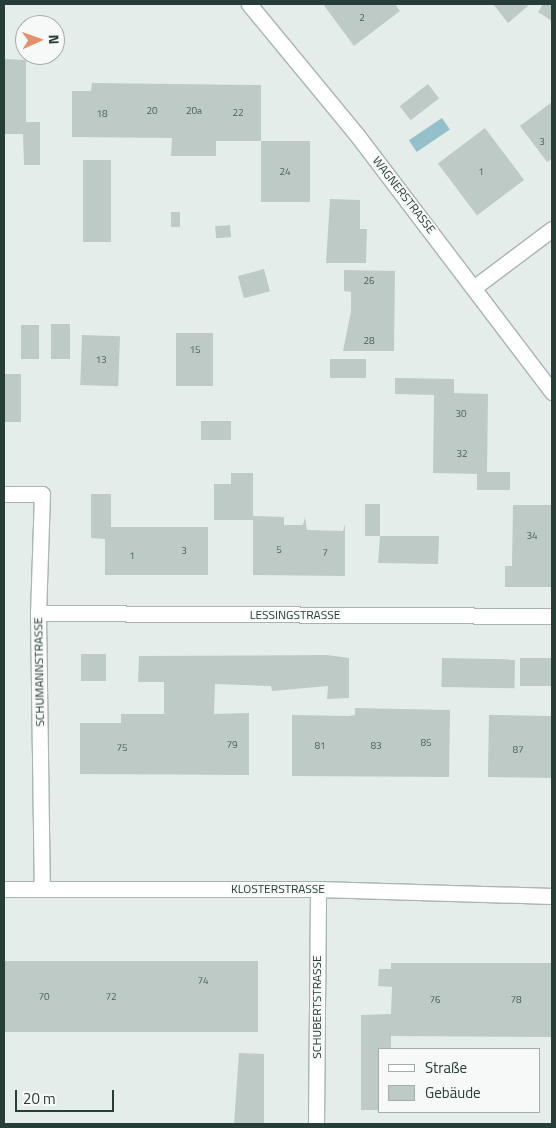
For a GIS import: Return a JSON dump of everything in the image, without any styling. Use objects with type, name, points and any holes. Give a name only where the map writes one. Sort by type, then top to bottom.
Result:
[{"type":"street","name":"WAGNERSTRASSE","points":[[248,4],[476,286],[552,392]]},
{"type":"street","points":[[476,286],[552,229]]},
{"type":"street","name":"SCHUMANNSTRASSE","points":[[4,494],[42,494],[38,613],[42,889]]},
{"type":"street","name":"LESSINGSTRASSE","points":[[38,613],[552,616]]},
{"type":"street","name":"KLOSTERSTRASSE","points":[[4,889],[318,889],[552,896]]},
{"type":"street","name":"SCHUBERTSTRASSE","points":[[316,1124],[318,889]]},
{"type":"water","points":[[442,118],[450,130],[417,152],[409,140]]},
{"type":"building","points":[[323,4],[395,4],[400,11],[354,46]]},
{"type":"building","points":[[493,4],[527,4],[528,6],[508,23]]},
{"type":"building","points":[[543,4],[552,4],[552,21],[538,12]]},
{"type":"building","points":[[4,59],[15,60],[15,65],[26,65],[26,122],[40,122],[40,165],[24,165],[23,134],[4,134]]},
{"type":"building","points":[[92,83],[261,85],[261,141],[216,141],[216,156],[171,156],[172,138],[72,137],[72,91],[91,91]]},
{"type":"building","points":[[428,84],[439,98],[411,120],[400,106]]},
{"type":"building","points":[[552,102],[552,159],[547,162],[520,126]]},
{"type":"building","points":[[485,128],[524,180],[477,215],[438,164]]},
{"type":"building","points":[[261,141],[310,141],[310,202],[261,202]]},
{"type":"building","points":[[83,160],[111,160],[111,242],[83,242]]},
{"type":"building","points":[[330,199],[360,200],[360,229],[367,229],[366,263],[326,263]]},
{"type":"building","points":[[171,212],[180,212],[180,227],[171,227]]},
{"type":"building","points":[[230,225],[231,237],[216,238],[215,226]]},
{"type":"building","points":[[264,269],[270,291],[244,298],[238,276]]},
{"type":"building","points":[[344,270],[395,271],[394,351],[343,351],[351,311],[351,292],[344,291]]},
{"type":"building","points":[[51,324],[70,324],[70,359],[51,359]]},
{"type":"building","points":[[21,325],[39,325],[39,359],[21,359]]},
{"type":"building","points":[[176,333],[213,333],[213,386],[176,386]]},
{"type":"building","points":[[82,335],[120,336],[118,386],[80,385]]},
{"type":"building","points":[[330,359],[366,359],[366,378],[330,378]]},
{"type":"building","points":[[4,374],[21,374],[21,422],[4,422]]},
{"type":"building","points":[[395,378],[454,379],[454,393],[488,394],[487,472],[510,472],[510,490],[477,490],[477,474],[433,473],[434,395],[395,394]]},
{"type":"building","points":[[201,421],[231,421],[231,440],[201,440]]},
{"type":"building","points":[[231,473],[253,473],[253,516],[284,517],[284,525],[303,525],[305,517],[307,530],[343,531],[345,524],[345,576],[253,575],[253,520],[214,520],[214,484],[231,484]]},
{"type":"building","points":[[91,494],[111,494],[111,527],[208,527],[208,575],[105,575],[105,539],[91,538]]},
{"type":"building","points":[[365,504],[380,504],[380,536],[365,536]]},
{"type":"building","points":[[513,505],[552,505],[552,587],[505,587],[505,566],[512,566]]},
{"type":"building","points":[[380,536],[439,536],[438,564],[378,563]]},
{"type":"building","points":[[81,654],[106,654],[106,681],[81,681]]},
{"type":"building","points":[[327,655],[349,658],[349,698],[327,699],[328,686],[272,691],[271,686],[215,684],[214,714],[249,713],[249,775],[80,774],[80,723],[121,723],[121,714],[164,714],[164,682],[138,682],[139,656]]},
{"type":"building","points":[[442,658],[515,659],[514,688],[441,687]]},
{"type":"building","points":[[520,658],[552,658],[552,686],[520,686]]},
{"type":"building","points":[[355,708],[450,710],[449,777],[292,776],[292,715],[349,716],[355,715]]},
{"type":"building","points":[[489,715],[552,716],[551,778],[488,777]]},
{"type":"building","points":[[4,961],[258,961],[258,1032],[4,1032]]},
{"type":"building","points":[[391,963],[552,963],[552,1037],[391,1036],[391,1048],[378,1048],[378,1110],[361,1110],[361,1015],[391,1014],[392,987],[378,986],[379,969],[391,969]]},
{"type":"building","points":[[239,1053],[264,1054],[264,1124],[234,1124]]}]
